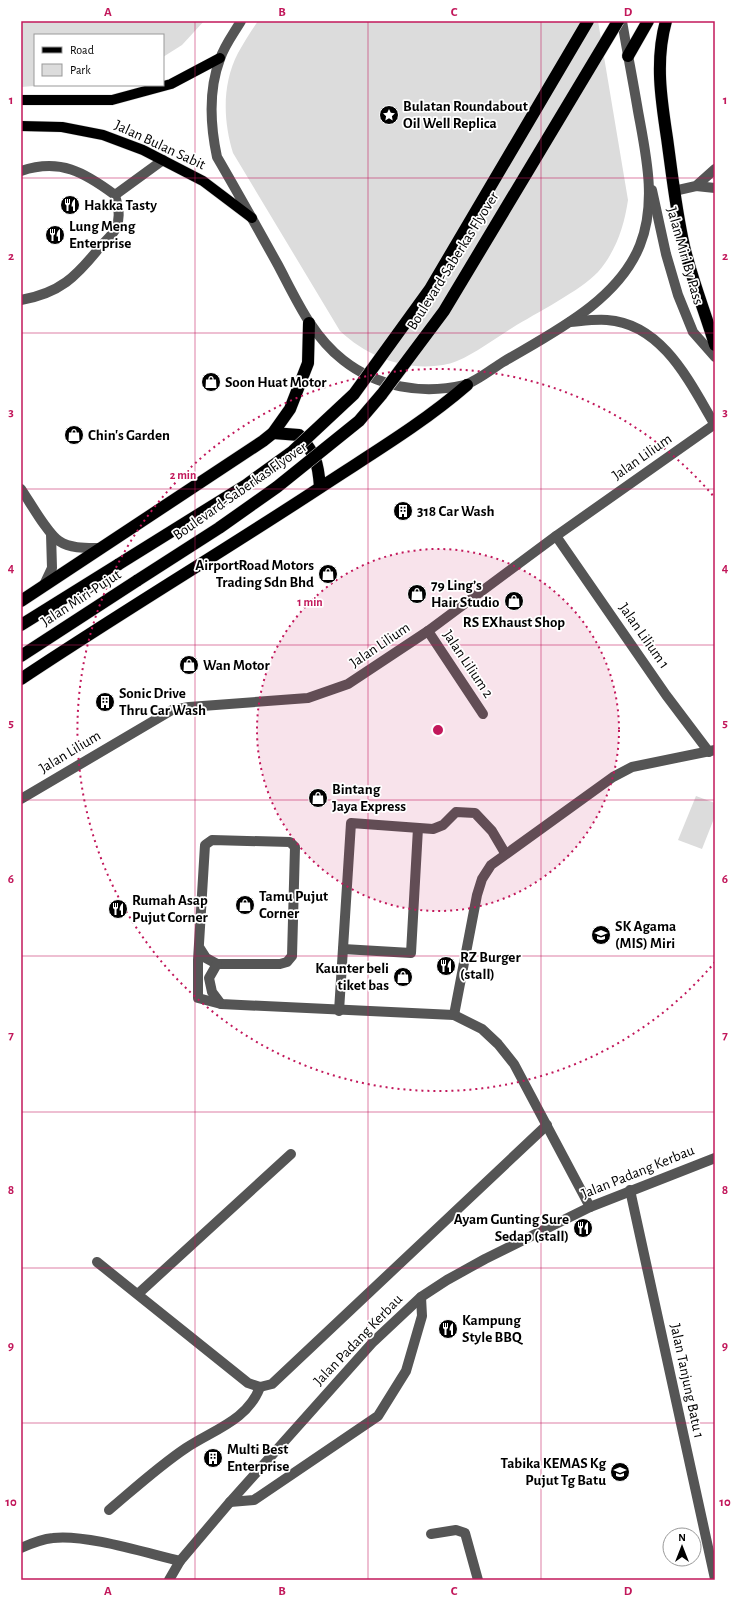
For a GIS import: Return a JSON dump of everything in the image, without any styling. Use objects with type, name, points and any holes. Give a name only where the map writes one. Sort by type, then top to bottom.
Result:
[{"type":"highway","name":"Boulevard-Saberkas Flyover","points":[[120,564],[246,485],[293,451],[354,394],[430,289],[588,21]]},
{"type":"highway","name":"Boulevard-Saberkas Flyover","points":[[138,580],[220,528],[271,492],[314,460],[359,421],[382,394],[444,311],[618,21]]},
{"type":"highway","points":[[628,56],[648,21]]},
{"type":"highway","points":[[666,21],[660,55],[660,92],[674,191],[684,247],[696,290],[715,345]]},
{"type":"highway","points":[[21,601],[256,446],[273,433],[290,409],[308,363],[309,323]]},
{"type":"highway","points":[[21,679],[93,630],[320,487],[439,409],[467,385]]},
{"type":"highway","points":[[273,433],[299,435],[309,447],[318,464],[320,487]]},
{"type":"highway","name":"Jalan Miri-Pujut","points":[[21,625],[120,564]]},
{"type":"highway","name":"Jalan Miri-Pujut","points":[[21,656],[138,580]]},
{"type":"main road","name":"Jalan Bulan Sabit","points":[[164,86],[171,84],[220,58]]},
{"type":"main road","name":"Jalan Bulan Sabit","points":[[21,100],[112,100],[164,86]]},
{"type":"main road","name":"Jalan Bulan Sabit","points":[[21,126],[62,127],[103,135],[143,150],[203,181],[252,218]]},
{"type":"street","points":[[241,21],[220,58],[211,93],[212,132],[218,157],[309,323],[332,350],[343,360],[380,381],[414,389],[467,385],[570,322],[607,291],[626,269],[640,246],[647,214],[649,179],[622,21]]},
{"type":"street","points":[[115,195],[163,160]]},
{"type":"street","points":[[21,171],[36,166],[65,167],[90,177],[115,195],[119,212],[116,228],[79,273],[56,289],[36,297],[21,300]]},
{"type":"street","points":[[696,186],[715,169]]},
{"type":"street","name":"Jalan Miri By Pass","points":[[649,179],[666,254],[678,295],[693,332],[715,357]]},
{"type":"street","points":[[674,191],[696,186],[715,188]]},
{"type":"street","points":[[570,322],[608,320],[636,327],[658,341],[675,361],[715,424]]},
{"type":"street","name":"Jalan Lilium","points":[[21,799],[172,710],[189,707],[308,698],[348,684],[428,631],[556,536],[715,424]]},
{"type":"street","points":[[21,489],[51,534],[59,541],[70,546],[101,548]]},
{"type":"street","points":[[44,585],[52,568],[51,534]]},
{"type":"street","name":"Jalan Lilium 1","points":[[556,536],[666,695],[712,751]]},
{"type":"street","name":"Jalan Lilium 2","points":[[428,631],[483,714]]},
{"type":"street","points":[[454,1015],[477,895],[482,880],[491,865],[505,853],[613,777],[632,767],[712,751]]},
{"type":"street","points":[[339,1011],[351,823],[433,828],[443,825],[456,812],[475,813],[492,830],[505,853]]},
{"type":"street","points":[[342,949],[411,953],[418,828]]},
{"type":"street","points":[[199,947],[206,958],[217,964],[280,964],[287,962],[292,956],[295,847],[290,842],[212,840],[205,845],[199,947],[198,998],[221,1004],[339,1011],[454,1015],[482,1029],[498,1044],[514,1064],[590,1207]]},
{"type":"street","points":[[217,964],[209,978],[212,992],[221,1004]]},
{"type":"street","points":[[97,1262],[248,1383],[260,1387],[272,1384],[547,1125]]},
{"type":"street","points":[[138,1294],[291,1154]]},
{"type":"street","name":"Jalan Padang Kerbau","points":[[169,1580],[180,1561],[230,1502],[373,1342],[421,1298],[485,1259],[590,1207],[630,1190],[715,1158]]},
{"type":"street","name":"Jalan Tanjung Batu 1","points":[[630,1190],[715,1579]]},
{"type":"street","points":[[230,1502],[254,1500],[378,1416],[406,1371],[422,1316],[421,1298]]},
{"type":"street","points":[[109,1510],[185,1449],[238,1417],[256,1398],[260,1387]]},
{"type":"street","points":[[431,1534],[456,1530],[465,1534],[478,1580]]},
{"type":"street","points":[[21,1548],[36,1541],[54,1538],[77,1538],[180,1561]]},
{"type":"green space","points":[[21,21],[204,21],[182,45],[164,56],[164,34],[34,34],[34,86],[21,87]]},
{"type":"green space","points":[[258,21],[598,21],[628,200],[624,220],[610,256],[598,272],[580,287],[485,346],[452,363],[429,366],[401,364],[387,360],[362,348],[340,331],[233,153],[227,128],[226,115],[229,77],[238,53]]},
{"type":"green space","points":[[696,796],[715,803],[715,816],[702,849],[678,840]]},
{"type":"place","name":"Bulatan Roundabout Oil Well Replica","points":[[389,115]]},
{"type":"place","name":"Hakka Tasty","points":[[70,205]]},
{"type":"place","name":"Lung Meng Enterprise","points":[[55,235]]},
{"type":"place","name":"Soon Huat Motor","points":[[211,382]]},
{"type":"place","name":"Chin's Garden","points":[[74,435]]},
{"type":"place","name":"318 Car Wash","points":[[403,511]]},
{"type":"place","name":"AirportRoad Motors Trading Sdn Bhd","points":[[328,574]]},
{"type":"place","name":"79 Ling’s Hair Studio","points":[[417,594]]},
{"type":"place","name":"RS EXhaust Shop","points":[[514,601]]},
{"type":"place","name":"Wan Motor","points":[[189,665]]},
{"type":"place","name":"Sonic Drive Thru Car Wash","points":[[105,702]]},
{"type":"place","name":"Bintang Jaya Express","points":[[318,798]]},
{"type":"place","name":"Tamu Pujut Corner","points":[[245,905]]},
{"type":"place","name":"Rumah Asap Pujut Corner","points":[[118,909]]},
{"type":"place","name":"SK Agama (MIS) Miri","points":[[601,935]]},
{"type":"place","name":"RZ Burger (stall)","points":[[446,966]]},
{"type":"place","name":"Kaunter beli tiket bas","points":[[403,977]]},
{"type":"place","name":"Ayam Gunting Sure Sedap (stall)","points":[[583,1228]]},
{"type":"place","name":"Kampung Style BBQ","points":[[448,1329]]},
{"type":"place","name":"Multi Best Enterprise","points":[[213,1458]]},
{"type":"place","name":"Tabika KEMAS Kg Pujut Tg Batu","points":[[620,1472]]}]
